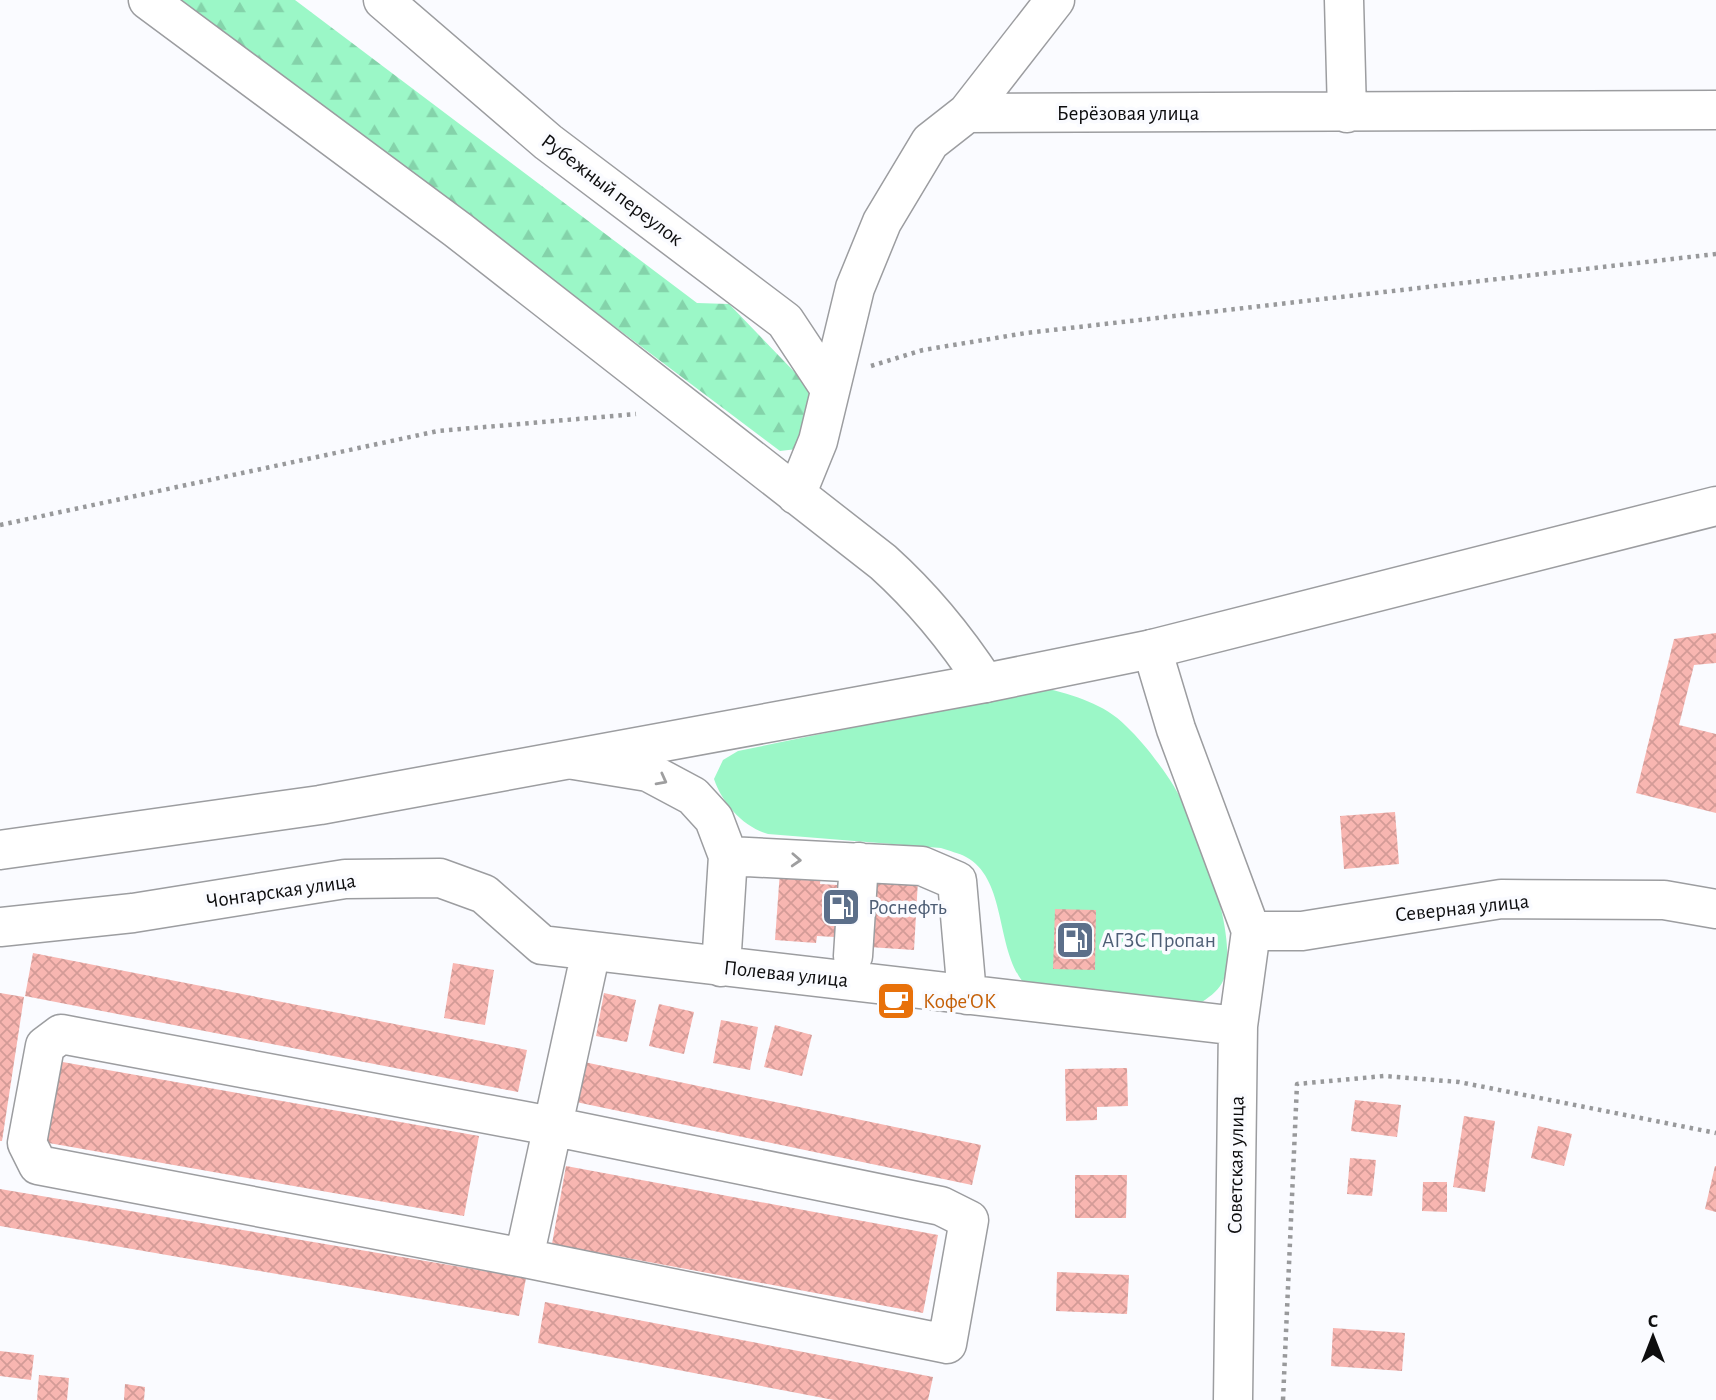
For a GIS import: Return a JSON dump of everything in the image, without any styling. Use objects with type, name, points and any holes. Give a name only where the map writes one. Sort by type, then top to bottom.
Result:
[{"type":"main road","points":[[148,0],[458,230],[922,597],[956,638],[985,683]]},
{"type":"main road","name":"Рубежный переулок","points":[[383,0],[548,142],[785,321],[830,390]]},
{"type":"main road","points":[[796,495],[818,441],[855,288],[882,222],[930,142],[967,113],[1055,0]]},
{"type":"main road","points":[[1344,0],[1348,113]]},
{"type":"main road","name":"Берёзовая улица","points":[[967,113],[1716,110]]},
{"type":"main road","points":[[0,850],[320,804],[985,683],[1152,649],[1716,506]]},
{"type":"main road","points":[[1152,649],[1176,729],[1251,931]]},
{"type":"main road","points":[[572,760],[648,772],[693,796],[714,819],[728,856],[722,956],[853,956],[966,980],[957,881],[922,866],[728,856]]},
{"type":"main road","points":[[853,956],[859,862]]},
{"type":"main road","name":"Чонгарская улица","points":[[0,927],[133,913],[345,879],[440,878],[484,894],[542,945]]},
{"type":"main road","name":"Северная улица","points":[[1251,931],[1302,931],[1501,899],[1664,900],[1716,909]]},
{"type":"main road","name":"Советская улица","points":[[1233,1400],[1238,1026],[1251,931]]},
{"type":"main road","name":"Полевая улица","points":[[542,945],[591,951],[722,956],[966,980],[1238,1026]]},
{"type":"main road","points":[[524,1258],[591,951]]},
{"type":"main road","points":[[61,1034],[551,1126],[941,1206],[969,1220],[947,1344],[524,1258],[38,1165],[27,1143],[45,1046],[61,1034]]},
{"type":"path","points":[[830,390],[869,366],[923,350],[1013,335],[1716,254]]},
{"type":"path","points":[[0,525],[438,431],[584,416],[689,411]]},
{"type":"path","points":[[1283,1400],[1297,1084],[1384,1076],[1459,1082],[1716,1133]]},
{"type":"green space","points":[[181,0],[295,0],[697,303],[729,304],[808,386],[812,409],[797,449],[780,451]]},
{"type":"green space","points":[[1045,688],[1088,701],[1118,718],[1149,752],[1180,797],[1203,849],[1222,910],[1227,939],[1227,964],[1222,983],[1199,1004],[1030,990],[1018,976],[1011,958],[989,883],[980,868],[966,857],[941,848],[768,834],[750,826],[735,813],[722,797],[714,779],[723,760],[738,751]]},
{"type":"building","points":[[1716,633],[1716,663],[1694,665],[1679,725],[1716,734],[1716,813],[1636,793],[1674,639]]},
{"type":"building","points":[[1395,812],[1399,864],[1344,869],[1340,816]]},
{"type":"building","points":[[780,871],[821,874],[820,884],[873,887],[874,877],[918,880],[914,950],[869,947],[870,939],[817,936],[816,943],[775,940]]},
{"type":"building","name":"АГЗС Пропан","points":[[1055,909],[1096,910],[1095,970],[1053,969]]},
{"type":"building","points":[[33,953],[527,1050],[518,1092],[25,996]]},
{"type":"building","points":[[453,963],[494,970],[485,1025],[444,1018]]},
{"type":"building","points":[[881,984],[912,987],[908,1017],[878,1013]]},
{"type":"building","points":[[0,993],[24,997],[2,1141],[0,1141]]},
{"type":"building","points":[[604,993],[636,1000],[627,1042],[596,1036]]},
{"type":"building","points":[[659,1004],[694,1012],[684,1054],[649,1046]]},
{"type":"building","points":[[721,1020],[758,1027],[750,1070],[713,1063]]},
{"type":"building","points":[[775,1025],[812,1035],[802,1076],[764,1067]]},
{"type":"building","points":[[57,1061],[479,1136],[464,1216],[43,1142]]},
{"type":"building","points":[[584,1062],[981,1145],[972,1185],[576,1102]]},
{"type":"building","points":[[1127,1068],[1128,1106],[1097,1107],[1097,1120],[1066,1121],[1065,1069]]},
{"type":"building","points":[[1355,1100],[1401,1105],[1397,1137],[1351,1131]]},
{"type":"building","points":[[1464,1116],[1495,1121],[1485,1192],[1453,1187]]},
{"type":"building","points":[[1538,1126],[1572,1134],[1564,1166],[1531,1158]]},
{"type":"building","points":[[1350,1158],[1376,1160],[1372,1196],[1347,1194]]},
{"type":"building","points":[[566,1166],[938,1235],[923,1313],[552,1244]]},
{"type":"building","points":[[1716,1166],[1716,1212],[1705,1209]]},
{"type":"building","points":[[1075,1175],[1127,1175],[1126,1218],[1075,1218]]},
{"type":"building","points":[[1423,1182],[1447,1182],[1447,1212],[1422,1211]]},
{"type":"building","points":[[0,1189],[526,1278],[519,1316],[0,1226]]},
{"type":"building","points":[[1057,1272],[1129,1275],[1127,1314],[1056,1311]]},
{"type":"building","points":[[545,1302],[933,1377],[928,1400],[834,1400],[538,1343]]},
{"type":"building","points":[[1333,1328],[1405,1333],[1402,1371],[1331,1366]]},
{"type":"building","points":[[0,1351],[34,1355],[31,1380],[0,1376]]},
{"type":"building","points":[[39,1375],[69,1378],[67,1400],[37,1400]]},
{"type":"building","points":[[125,1384],[145,1387],[144,1400],[124,1400]]},
{"type":"place","name":"Роснефть","points":[[841,907]]},
{"type":"place","name":"АГЗС Пропан","points":[[1075,940]]},
{"type":"place","name":"Кофе'ОК","points":[[896,1001]]}]
